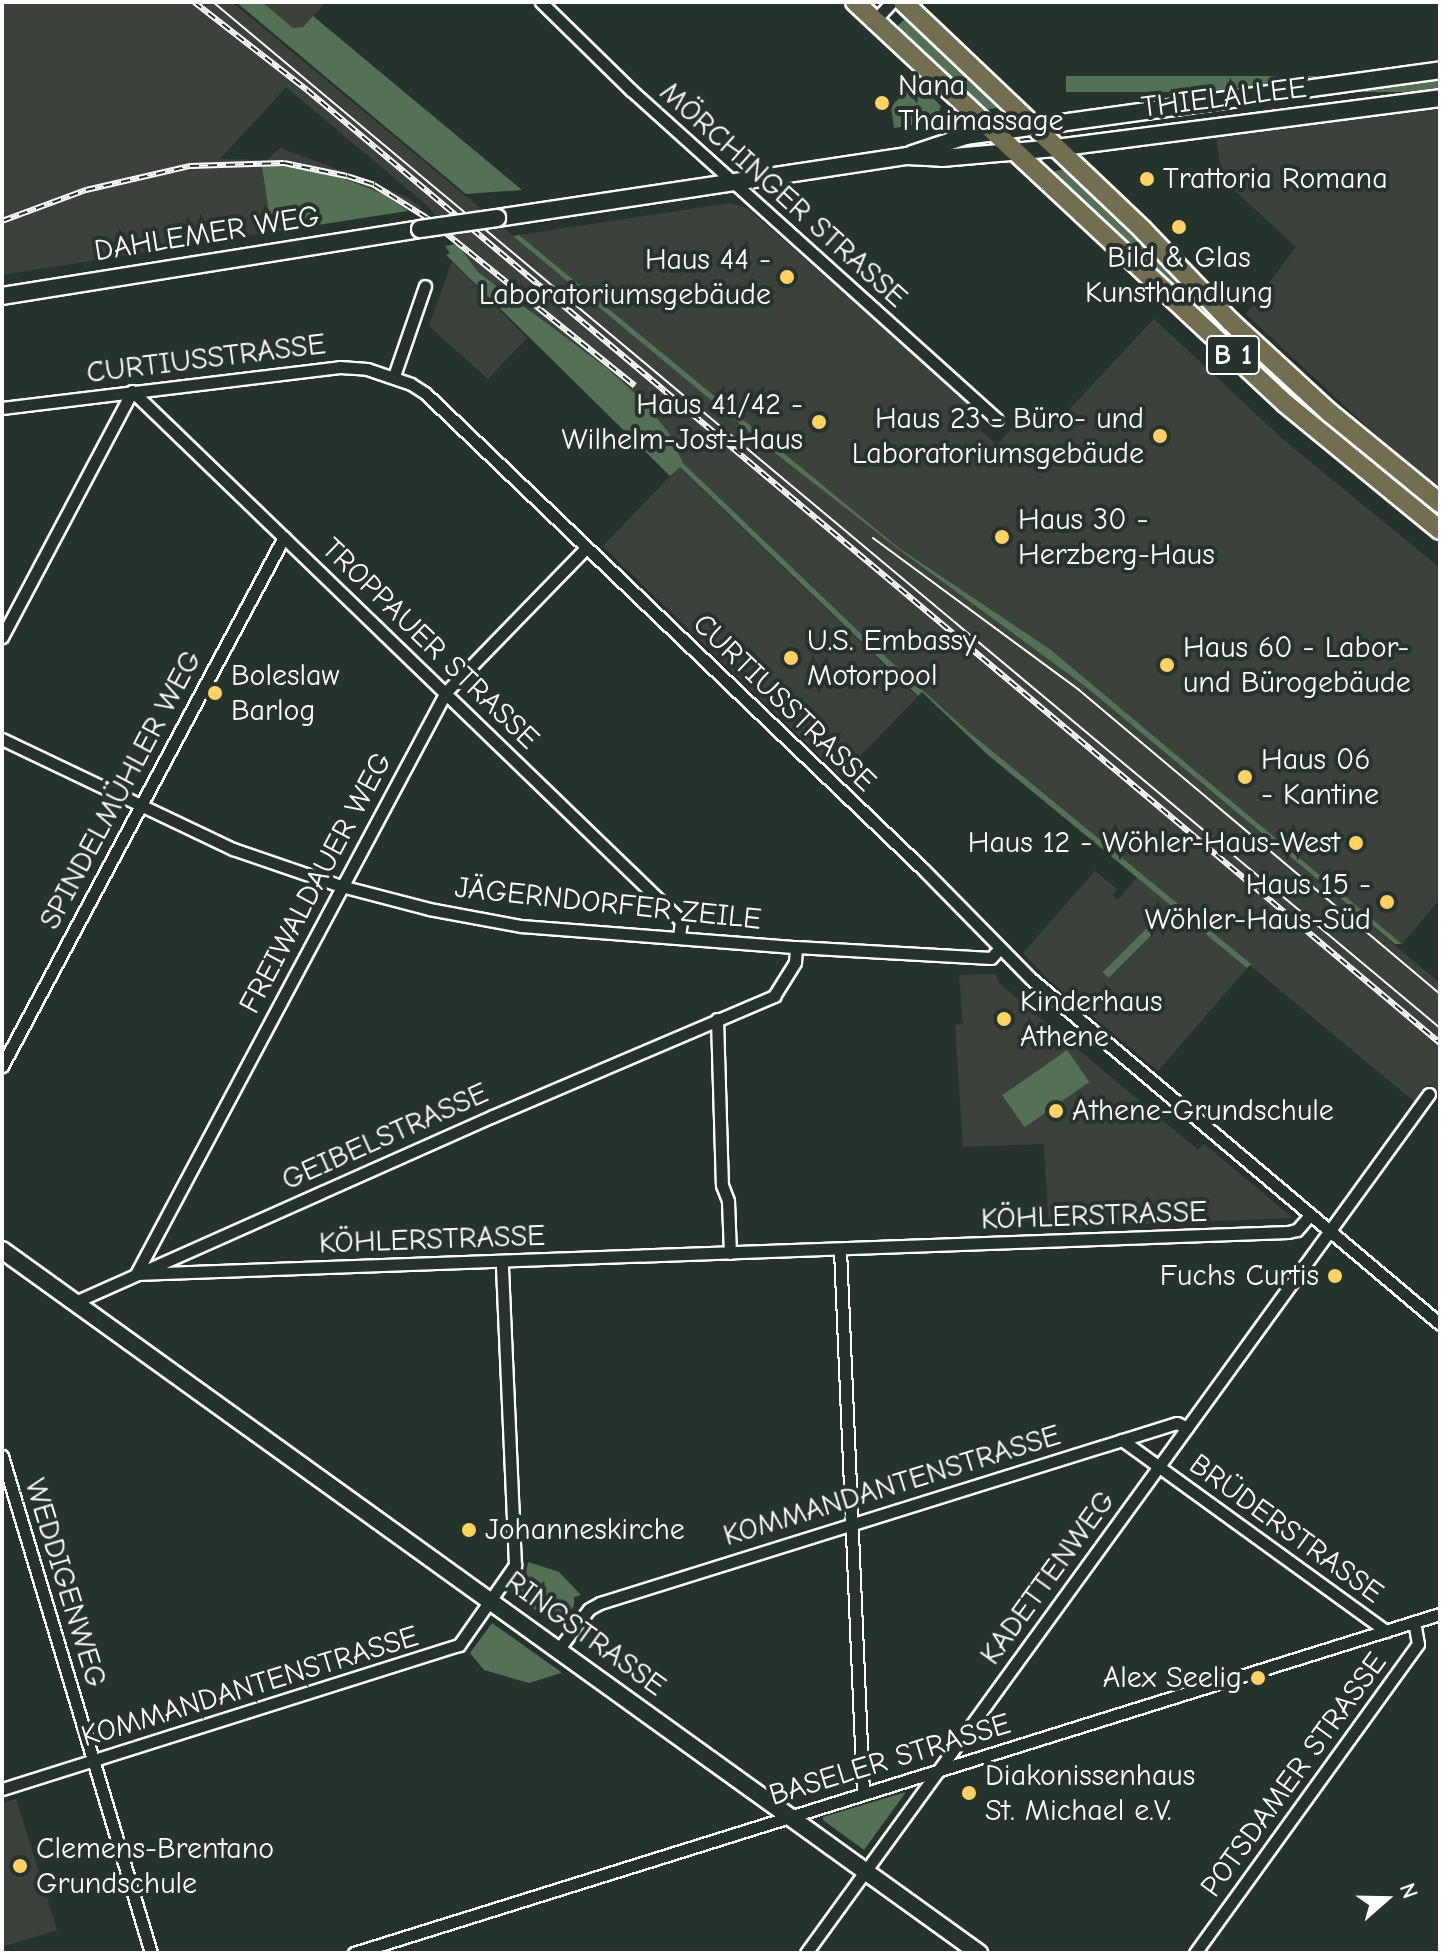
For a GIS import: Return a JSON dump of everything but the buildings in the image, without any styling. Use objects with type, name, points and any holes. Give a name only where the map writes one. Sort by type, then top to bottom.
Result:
[{"type":"main road","name":"B 1","points":[[855,2],[1286,404],[1440,530]]},
{"type":"main road","name":"B 1","points":[[903,2],[1158,245],[1231,322],[1330,413],[1440,503]]},
{"type":"main road","name":"THIELALLEE","points":[[1037,128],[1440,70]]},
{"type":"main road","name":"THIELALLEE","points":[[1016,152],[1440,98]]},
{"type":"main road","points":[[907,156],[933,144],[1037,128]]},
{"type":"main road","points":[[735,183],[907,156],[942,158],[1016,152]]},
{"type":"main road","name":"DAHLEMER WEG","points":[[2,296],[420,229],[735,183]]},
{"type":"main road","points":[[1370,474],[1384,456]]},
{"type":"main road","name":"RINGSTRASSE","points":[[2,1250],[979,1953]]},
{"type":"street","name":"MÖRCHINGER STRASSE","points":[[541,2],[622,82],[997,419]]},
{"type":"street","points":[[875,20],[892,2]]},
{"type":"street","points":[[394,376],[425,286]]},
{"type":"street","name":"CURTIUSSTRASSE","points":[[2,408],[340,367],[394,376],[425,393],[924,870],[999,949],[1440,1324]]},
{"type":"street","points":[[2,637],[132,391]]},
{"type":"street","name":"TROPPAUER STRASSE","points":[[132,391],[681,921],[679,938]]},
{"type":"street","name":"SPINDELMÜHLER WEG","points":[[2,1066],[284,537]]},
{"type":"street","name":"FREIWALDAUER WEG","points":[[136,1274],[446,692],[586,548]]},
{"type":"street","name":"JÄGERNDORFER ZEILE","points":[[2,739],[233,849],[341,886],[429,909],[521,926],[796,947],[991,958],[999,949]]},
{"type":"street","name":"GEIBELSTRASSE","points":[[75,1302],[774,996],[795,962],[796,947]]},
{"type":"street","points":[[717,1019],[720,1125],[730,1253]]},
{"type":"street","name":"KADETTENWEG","points":[[806,1953],[1429,1094]]},
{"type":"street","name":"KÖHLERSTRASSE","points":[[136,1274],[1291,1232],[1297,1230],[1310,1215]]},
{"type":"street","points":[[840,1249],[863,1793]]},
{"type":"street","name":"KOMMANDANTENSTRASSE","points":[[2,1789],[439,1654],[459,1645],[515,1565],[502,1262]]},
{"type":"street","name":"KOMMANDANTENSTRASSE","points":[[558,1650],[589,1609],[600,1603],[1177,1423],[1187,1428]]},
{"type":"street","points":[[1122,1440],[1158,1467]]},
{"type":"street","name":"WEDDIGENWEG","points":[[2,1456],[151,1953]]},
{"type":"street","name":"BRÜDERSTRASSE","points":[[1158,1467],[1386,1631]]},
{"type":"street","name":"BASELER STRASSE","points":[[354,1953],[1440,1614]]},
{"type":"street","name":"POTSDAMER STRASSE","points":[[1195,1953],[1418,1644],[1414,1622]]},
{"type":"shaded area","points":[[2,2],[232,2],[770,449],[898,549],[1086,687],[1440,983],[1440,1092],[1429,1084],[1416,1103],[969,732],[876,648],[683,463],[669,433],[522,303],[478,272],[429,207],[286,87],[220,159],[267,160],[280,148],[375,183],[410,199],[423,209],[408,211],[381,193],[263,166],[272,232],[2,275]]},
{"type":"shaded area","points":[[262,2],[326,2],[303,27],[293,28]]},
{"type":"shaded area","points":[[1440,103],[1440,489],[1363,423],[1246,314],[1296,247],[1222,179],[1216,133]]},
{"type":"shaded area","points":[[730,203],[747,208],[968,402],[977,427],[997,445],[1026,412],[1049,431],[1154,319],[1285,441],[1440,568],[1440,899],[1402,944],[1051,650],[899,548],[519,235]]},
{"type":"shaded area","points":[[452,262],[527,338],[488,379],[429,326]]},
{"type":"shaded area","points":[[679,467],[917,697],[841,776],[603,546]]},
{"type":"shaded area","points":[[1095,871],[1117,889],[1112,895],[1118,900],[1138,876],[1247,968],[1158,1071],[1047,978],[1023,953]]},
{"type":"shaded area","name":"Athene-Grundschule","points":[[996,974],[999,983],[1198,1150],[1204,1144],[1293,1218],[1049,1228],[1044,1144],[963,1147],[955,1025],[963,1024],[959,975]]},
{"type":"shaded area","name":"Clemens-Brentano Grundschule","points":[[16,1799],[57,1930],[2,1947],[2,1803]]},
{"type":"green space","points":[[236,2],[262,2],[293,28],[303,27],[313,16],[522,190],[466,194]]},
{"type":"green space","points":[[908,15],[1006,106],[986,110],[893,31]]},
{"type":"green space","points":[[1066,76],[1440,76],[1440,92],[1066,92]]},
{"type":"green space","points":[[909,88],[916,94],[922,88],[941,106],[936,121],[894,128],[891,107]]},
{"type":"green space","points":[[262,166],[297,167],[334,175],[381,193],[408,211],[272,232]]},
{"type":"green space","points":[[1065,169],[1369,462],[1312,418],[1046,173]]},
{"type":"green space","points":[[519,235],[899,548],[1051,650],[1402,944],[1395,944],[1086,687],[898,549],[770,449],[513,236]]},
{"type":"green space","points":[[457,244],[478,272],[608,369],[641,399],[669,433],[683,463],[876,648],[969,732],[1251,964],[1247,968],[988,755],[922,692],[918,696],[680,467],[670,476],[446,255],[450,253],[445,246]]},
{"type":"green space","points":[[1148,927],[1154,933],[1108,978],[1103,972]]},
{"type":"green space","points":[[1067,1050],[1089,1082],[1025,1127],[1002,1095]]},
{"type":"green space","points":[[528,1562],[559,1572],[581,1595],[574,1597],[574,1606],[559,1626],[512,1594],[526,1575]]},
{"type":"green space","points":[[492,1623],[561,1673],[529,1683],[484,1670],[470,1653]]},
{"type":"green space","points":[[906,1792],[864,1850],[823,1820],[823,1817]]},
{"type":"tram line","points":[[213,2],[1440,1028]]},
{"type":"tram line","points":[[873,538],[1079,690],[1440,994]]},
{"type":"railway","points":[[194,2],[307,90],[1440,1043]]},
{"type":"railway","points":[[2,221],[86,190],[190,166],[284,163],[347,176],[374,185],[427,218],[635,386]]},
{"type":"place","name":"Nana Thaimassage","points":[[882,103]]},
{"type":"place","name":"Trattoria Romana","points":[[1147,179]]},
{"type":"place","name":"Bild & Glas Kunsthandlung","points":[[1179,227]]},
{"type":"place","name":"Haus 44 - Laboratoriumsgebäude","points":[[787,277]]},
{"type":"place","name":"Haus 41/42 - Wilhelm-Jost-Haus","points":[[819,422]]},
{"type":"place","name":"Haus 23 - Büro- und Laboratoriumsgebäude","points":[[1160,436]]},
{"type":"place","name":"Haus 30 - Herzberg-Haus","points":[[1002,537]]},
{"type":"place","name":"U.S. Embassy Motorpool","points":[[791,658]]},
{"type":"place","name":"Haus 60 - Labor- und Bürogebäude","points":[[1167,665]]},
{"type":"place","name":"Boleslaw Barlog","points":[[215,693]]},
{"type":"place","name":"Haus 06 - Kantine","points":[[1245,777]]},
{"type":"place","name":"Haus 12 - Wöhler-Haus-West","points":[[1356,843]]},
{"type":"place","name":"Haus 15 - Wöhler-Haus-Süd","points":[[1387,902]]},
{"type":"place","name":"Kinderhaus Athene","points":[[1004,1019]]},
{"type":"place","name":"Athene-Grundschule","points":[[1056,1111]]},
{"type":"place","name":"Fuchs Curtis","points":[[1335,1276]]},
{"type":"place","name":"Johanneskirche","points":[[469,1530]]},
{"type":"place","name":"Alex Seelig","points":[[1258,1678]]},
{"type":"place","name":"Diakonissenhaus St. Michael e.V.","points":[[969,1793]]},
{"type":"place","name":"Clemens-Brentano Grundschule","points":[[20,1866]]}]
